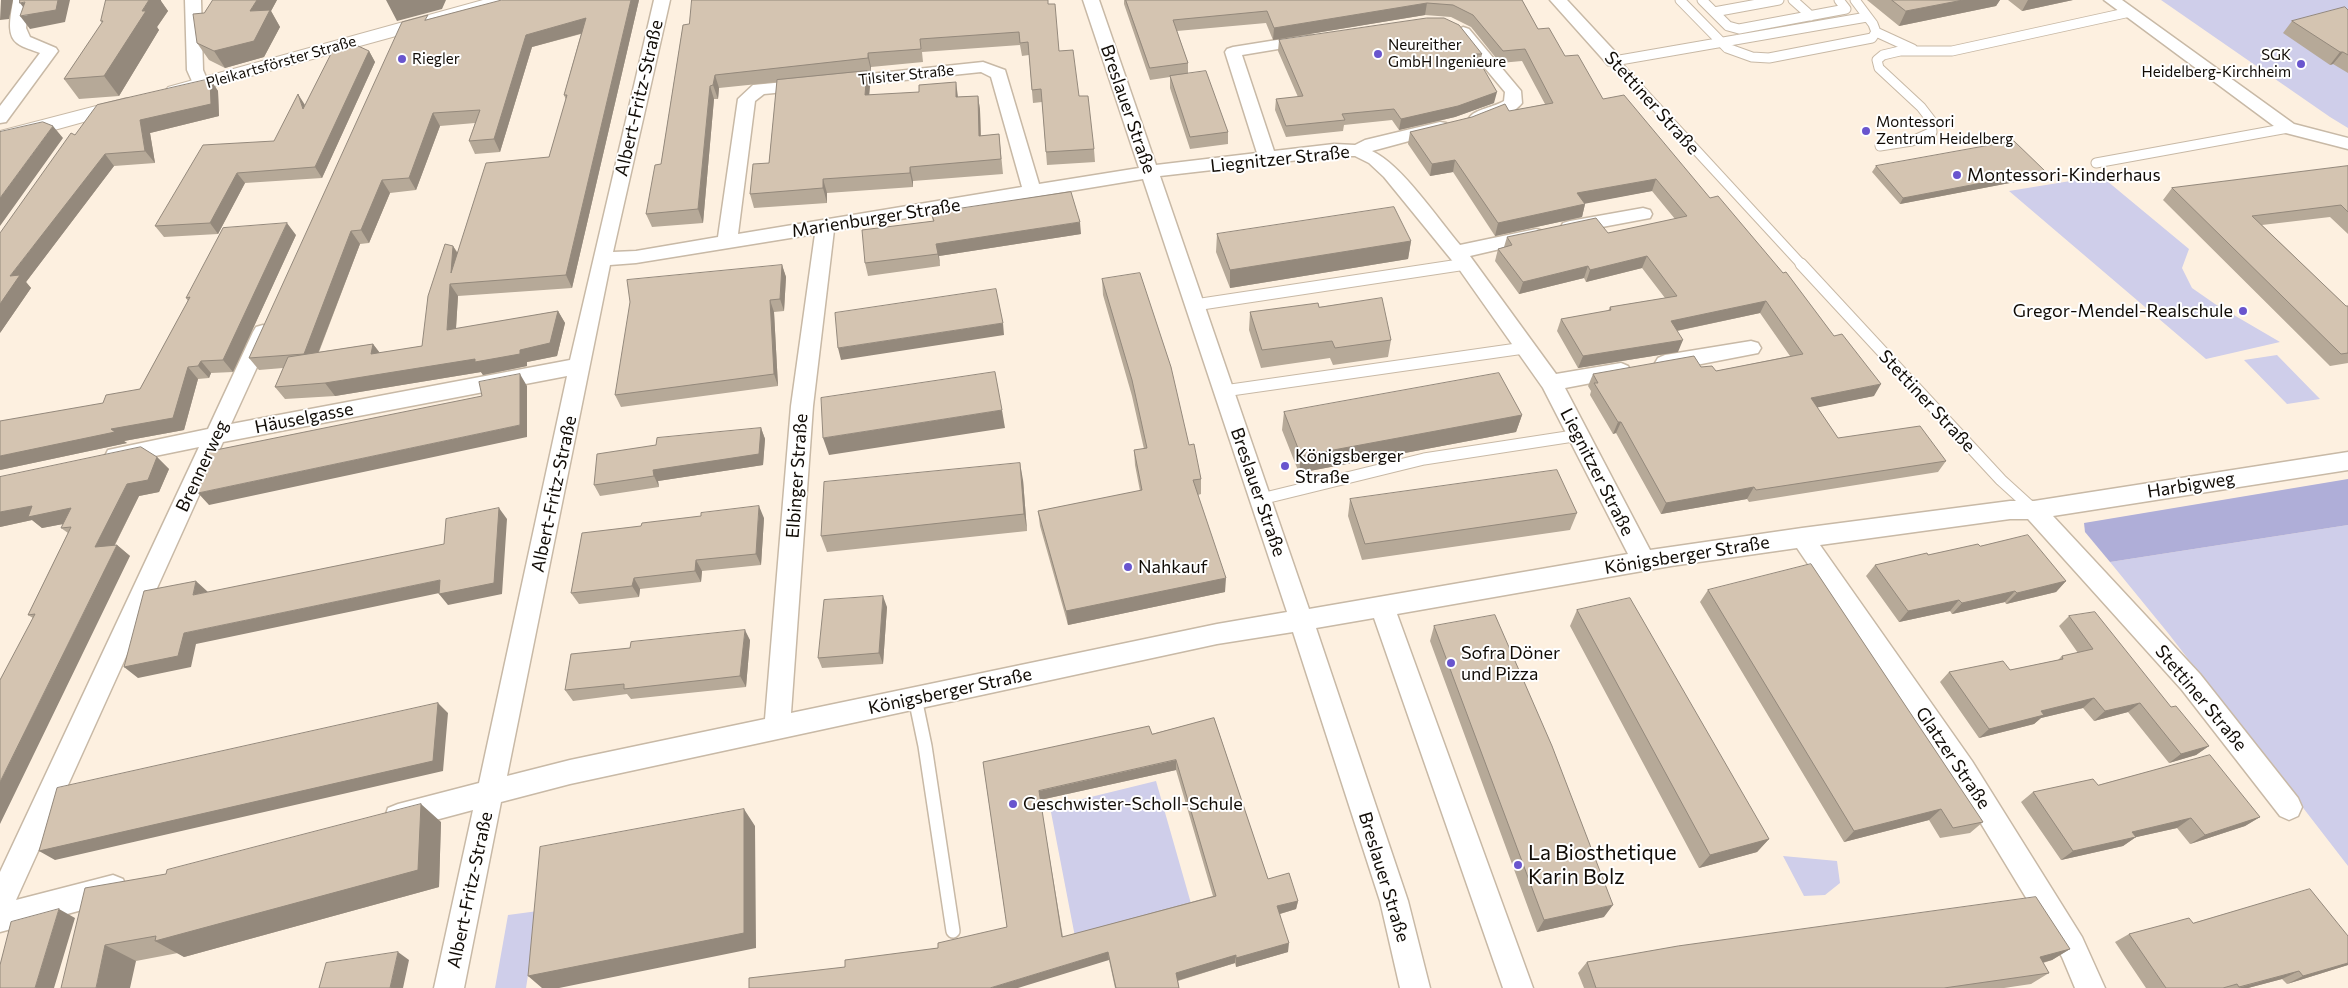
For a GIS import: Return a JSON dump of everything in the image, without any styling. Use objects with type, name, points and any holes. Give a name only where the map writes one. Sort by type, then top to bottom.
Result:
[{"type":"street","points":[[0,118],[50,51],[23,40],[18,28],[21,0]]},
{"type":"street","points":[[193,0],[195,70],[201,84]]},
{"type":"street","name":"Albert-Fritz-Straße","points":[[449,988],[602,260],[662,0]]},
{"type":"street","name":"Breslauer Straße","points":[[1091,0],[1302,619],[1394,901],[1415,988]]},
{"type":"street","name":"Stettiner Straße","points":[[1558,0],[1614,61]]},
{"type":"street","points":[[2112,0],[2288,128],[2348,144]]},
{"type":"street","name":"Pleikartsförster Straße","points":[[0,138],[496,1]]},
{"type":"street","points":[[1358,151],[1371,144],[1500,111],[1513,103],[1513,91],[1464,32],[1445,22]]},
{"type":"street","points":[[390,53],[401,28]]},
{"type":"street","points":[[1268,159],[1233,52],[1329,37]]},
{"type":"street","name":"Tilsiter Straße","points":[[726,242],[747,99],[759,90],[983,67],[999,74],[1032,192]]},
{"type":"street","points":[[74,138],[91,114]]},
{"type":"street","name":"Liegnitzer Straße","points":[[1149,172],[1334,150],[1358,151],[1375,159],[1390,173],[1461,258],[1551,384],[1580,435],[1643,560]]},
{"type":"street","name":"Marienburger Straße","points":[[602,260],[636,257],[1149,172]]},
{"type":"street","points":[[1461,258],[1625,215],[1643,214]]},
{"type":"street","name":"Elbinger Straße","points":[[777,726],[802,406],[825,226]]},
{"type":"street","name":"Brennerweg","points":[[0,903],[270,318]]},
{"type":"street","name":"Liegnitzer Straße","points":[[1551,384],[1751,348]]},
{"type":"street","name":"Häuselgasse","points":[[94,461],[217,435],[580,366]]},
{"type":"street","name":"Harbigweg","points":[[2034,510],[2348,461]]},
{"type":"street","name":"Königsberger Straße","points":[[376,822],[570,772],[777,726],[1217,634],[1484,590],[1643,560],[2010,510],[2034,510]]},
{"type":"street","name":"Stettiner Straße","points":[[2034,510],[2191,682],[2289,807]]},
{"type":"street","name":"Glatzer Straße","points":[[1802,537],[1963,770],[2072,947],[2090,988]]},
{"type":"street","points":[[1382,606],[1518,988]]},
{"type":"street","points":[[0,918],[135,884]]},
{"type":"lane","points":[[1680,0],[1719,41],[1740,54],[1769,58],[1867,40],[1872,38],[1876,32]]},
{"type":"lane","points":[[1702,0],[1732,29],[1846,9],[1839,0]]},
{"type":"lane","points":[[1747,0],[1757,4]]},
{"type":"lane","points":[[1714,12],[1779,0]]},
{"type":"lane","points":[[1793,0],[1811,16]]},
{"type":"lane","points":[[1855,0],[1868,17],[1876,32],[1902,46],[1930,53],[1952,51],[2130,12]]},
{"type":"lane","points":[[1614,61],[1719,41],[1868,17]]},
{"type":"lane","points":[[1880,146],[1912,141],[1932,132],[1931,120],[1879,68],[1877,60],[1883,55],[1919,50]]},
{"type":"lane","name":"Stettiner Straße","points":[[1614,61],[1995,473],[2034,510]]},
{"type":"lane","points":[[2096,163],[2288,128]]},
{"type":"lane","points":[[1195,305],[1461,258]]},
{"type":"lane","points":[[1224,391],[1524,348]]},
{"type":"lane","points":[[1261,499],[1424,459],[1580,435]]},
{"type":"lane","points":[[915,698],[925,746],[953,930]]},
{"type":"shaded area","name":"SGK Heidelberg-Kirchheim","points":[[2161,0],[2348,0],[2348,128],[2330,117]]},
{"type":"shaded area","points":[[2101,176],[2189,249],[2182,268],[2192,288],[2215,304],[2280,342],[2206,359],[2009,191]]},
{"type":"shaded area","points":[[2277,355],[2320,399],[2287,404],[2244,360]]},
{"type":"shaded area","points":[[2348,479],[2348,525],[2110,562],[2085,532],[2084,523]]},
{"type":"shaded area","points":[[2348,525],[2348,866],[2168,633],[2110,562]]},
{"type":"shaded area","points":[[1156,781],[1192,907],[1076,942],[1050,807]]},
{"type":"shaded area","points":[[1783,856],[1837,861],[1840,883],[1825,895],[1804,896]]},
{"type":"shaded area","points":[[538,911],[526,988],[495,988],[508,915]]},
{"type":"building","points":[[20,0],[58,0],[56,10],[20,16],[25,2],[20,3]]},
{"type":"building","points":[[106,0],[149,0],[142,11],[146,11],[104,76],[64,79],[103,21],[101,21]]},
{"type":"building","points":[[213,0],[257,0],[250,11],[270,10],[254,41],[214,51],[197,43],[193,14],[204,13]]},
{"type":"building","points":[[502,0],[631,0],[566,275],[450,284],[447,330],[558,311],[550,343],[520,350],[520,354],[475,362],[475,359],[325,383],[275,387],[288,357],[373,344],[371,354],[422,346],[428,296],[445,244],[453,246],[451,273],[486,163],[549,157],[586,18],[526,35],[494,139],[469,141],[480,110],[433,113],[409,178],[382,180],[361,230],[351,231],[304,354],[249,358],[402,22],[428,15],[425,20]]},
{"type":"building","points":[[692,0],[1048,0],[1048,4],[1055,4],[1059,51],[1073,50],[1079,96],[1088,96],[1094,149],[1046,152],[1041,89],[1032,90],[1028,42],[1020,43],[1019,32],[920,39],[921,49],[868,53],[868,58],[715,75],[713,85],[710,86],[698,209],[646,214],[655,165],[661,164],[683,25],[689,24]]},
{"type":"building","points":[[1126,0],[1522,0],[1538,29],[1549,28],[1565,56],[1578,55],[1603,99],[1624,95],[1710,198],[1718,196],[1783,273],[1786,272],[1834,336],[1842,334],[1881,384],[1811,398],[1838,438],[1920,426],[1946,461],[1756,490],[1754,487],[1666,503],[1621,422],[1618,422],[1594,383],[1598,383],[1593,374],[1694,356],[1701,367],[1712,366],[1716,371],[1803,354],[1766,301],[1671,321],[1683,340],[1583,356],[1561,319],[1611,310],[1610,307],[1677,296],[1647,256],[1590,270],[1588,266],[1523,282],[1498,249],[1512,245],[1507,237],[1596,218],[1608,233],[1687,216],[1656,179],[1577,193],[1585,204],[1498,223],[1455,160],[1432,164],[1410,132],[1472,117],[1505,104],[1509,111],[1553,103],[1525,49],[1503,51],[1473,15],[1453,5],[1427,3],[1274,28],[1267,11],[1173,20],[1188,63],[1150,68]]},
{"type":"building","points":[[1892,0],[1963,0],[1906,11]]},
{"type":"building","points":[[2345,7],[2348,10],[2348,55],[2340,52],[2292,21]]},
{"type":"building","points":[[1427,18],[1444,18],[1459,25],[1482,54],[1475,54],[1497,92],[1458,106],[1401,119],[1394,109],[1342,114],[1345,120],[1286,126],[1276,99],[1303,96],[1279,40]]},
{"type":"building","points":[[345,40],[369,51],[315,167],[237,173],[210,223],[155,226],[203,145],[274,141],[298,94],[303,109],[337,42]]},
{"type":"building","points":[[867,71],[865,95],[919,92],[919,85],[956,82],[956,97],[978,96],[979,136],[999,134],[1001,159],[910,167],[910,173],[823,179],[823,188],[750,194],[753,164],[769,163],[777,80]]},
{"type":"building","points":[[1206,71],[1228,132],[1190,137],[1170,76]]},
{"type":"building","points":[[210,79],[211,104],[140,120],[145,151],[105,154],[10,276],[20,275],[0,304],[0,233],[71,133],[75,135],[97,105]]},
{"type":"building","points":[[43,122],[53,126],[0,198],[0,132]]},
{"type":"building","name":"Montessori-Kinderhaus","points":[[2014,141],[2045,171],[1903,198],[1876,166]]},
{"type":"building","points":[[2348,166],[2348,212],[2341,205],[2252,216],[2348,306],[2348,353],[2341,354],[2172,188]]},
{"type":"building","points":[[1071,192],[1080,222],[936,244],[938,254],[865,263],[862,230],[934,221],[931,213]]},
{"type":"building","points":[[1394,207],[1411,241],[1230,270],[1217,234]]},
{"type":"building","points":[[287,223],[223,360],[201,361],[198,366],[188,367],[173,418],[111,429],[115,432],[0,456],[0,421],[103,403],[106,395],[140,389],[190,297],[186,298],[223,228]]},
{"type":"building","points":[[782,265],[780,299],[770,300],[774,374],[615,395],[630,302],[627,280]]},
{"type":"building","points":[[1140,273],[1171,367],[1189,445],[1194,444],[1201,479],[1193,480],[1226,578],[1066,611],[1038,511],[1142,490],[1134,450],[1147,448],[1132,380],[1102,279]]},
{"type":"building","points":[[996,289],[1003,323],[838,348],[835,313]]},
{"type":"building","points":[[1382,298],[1391,340],[1335,348],[1332,341],[1262,350],[1250,312],[1318,303],[1319,307]]},
{"type":"building","points":[[995,372],[1002,410],[823,438],[821,398]]},
{"type":"building","points":[[1499,373],[1522,415],[1301,456],[1284,412]]},
{"type":"building","points":[[520,374],[520,425],[198,493],[206,452],[482,396],[479,382]]},
{"type":"building","points":[[761,428],[759,454],[653,470],[654,476],[594,485],[597,454],[656,445],[657,438]]},
{"type":"building","points":[[141,447],[157,457],[148,480],[127,484],[95,547],[117,545],[0,782],[0,680],[35,614],[28,615],[71,527],[61,528],[71,508],[28,517],[32,506],[0,512],[0,477]]},
{"type":"building","points":[[1020,463],[1024,514],[821,536],[824,482]]},
{"type":"building","points":[[1557,470],[1577,513],[1365,544],[1350,499]]},
{"type":"building","points":[[759,506],[756,554],[696,560],[695,571],[634,578],[632,586],[571,593],[582,533],[641,526],[642,523],[701,516],[701,513]]},
{"type":"building","points":[[499,508],[494,583],[439,594],[440,580],[184,633],[178,656],[124,667],[144,591],[196,581],[193,595],[444,544],[446,519]]},
{"type":"building","points":[[2028,535],[2066,581],[2017,593],[2015,591],[1962,603],[1959,600],[1908,611],[1875,565],[1927,553],[1928,555],[1978,544],[1980,546]]},
{"type":"building","points":[[1811,564],[1983,822],[1953,828],[1941,809],[1854,831],[1708,590]]},
{"type":"building","points":[[883,596],[879,653],[818,658],[824,600]]},
{"type":"building","points":[[1630,598],[1769,839],[1710,855],[1577,610]]},
{"type":"building","points":[[2095,612],[2171,707],[2176,706],[2209,746],[2181,754],[2140,703],[2105,711],[2094,698],[2041,711],[2044,715],[1989,729],[1949,672],[2003,661],[2010,670],[2063,659],[2062,656],[2093,649],[2069,616]]},
{"type":"building","points":[[1495,615],[1552,746],[1613,905],[1544,920],[1434,626]]},
{"type":"building","points":[[745,630],[740,676],[624,689],[624,684],[565,690],[571,654],[630,648],[631,642]]},
{"type":"building","points":[[438,703],[433,761],[39,851],[57,788]]},
{"type":"building","points":[[1214,718],[1268,879],[1289,873],[1298,901],[1277,906],[1289,943],[1236,958],[1236,955],[1176,973],[1179,988],[1116,988],[1108,952],[990,988],[749,988],[749,978],[845,967],[845,960],[938,948],[938,943],[1007,927],[983,762],[1149,726],[1152,734]],"holes":[[[1176,760],[1216,896],[1062,937],[1039,791]]]},
{"type":"building","points":[[2210,755],[2260,817],[2205,835],[2191,818],[2132,832],[2136,837],[2073,851],[2033,792],[2093,779],[2098,785]]},
{"type":"building","points":[[421,804],[418,870],[155,941],[156,936],[105,945],[96,988],[61,988],[85,888],[166,874],[167,870]]},
{"type":"building","points":[[744,809],[744,933],[528,976],[540,847]]},
{"type":"building","points":[[2310,889],[2348,936],[2348,963],[2303,976],[2299,971],[2239,987],[2237,984],[2223,988],[2166,988],[2129,934],[2189,918],[2193,923]]},
{"type":"building","points":[[2036,897],[2070,949],[2040,957],[2049,973],[1944,988],[1596,988],[1587,962],[1678,946]]},
{"type":"building","points":[[59,909],[35,988],[0,988],[0,965],[11,922]]},
{"type":"building","points":[[398,952],[390,988],[319,988],[326,963]]},
{"type":"place","name":"Neureither GmbH Ingenieure","points":[[1378,54]]},
{"type":"place","name":"Riegler","points":[[402,59]]},
{"type":"place","name":"SGK Heidelberg-Kirchheim","points":[[2301,64]]},
{"type":"place","name":"Montessori Zentrum Heidelberg","points":[[1866,131]]},
{"type":"place","name":"Montessori-Kinderhaus","points":[[1957,175]]},
{"type":"place","name":"Gregor-Mendel-Realschule","points":[[2243,311]]},
{"type":"place","name":"Königsberger Straße","points":[[1285,466]]},
{"type":"place","name":"Nahkauf","points":[[1128,567]]},
{"type":"place","name":"Sofra Döner und Pizza","points":[[1451,663]]},
{"type":"place","name":"Geschwister-Scholl-Schule","points":[[1013,804]]},
{"type":"place","name":"La Biosthetique Karin Bolz","points":[[1518,865]]}]
